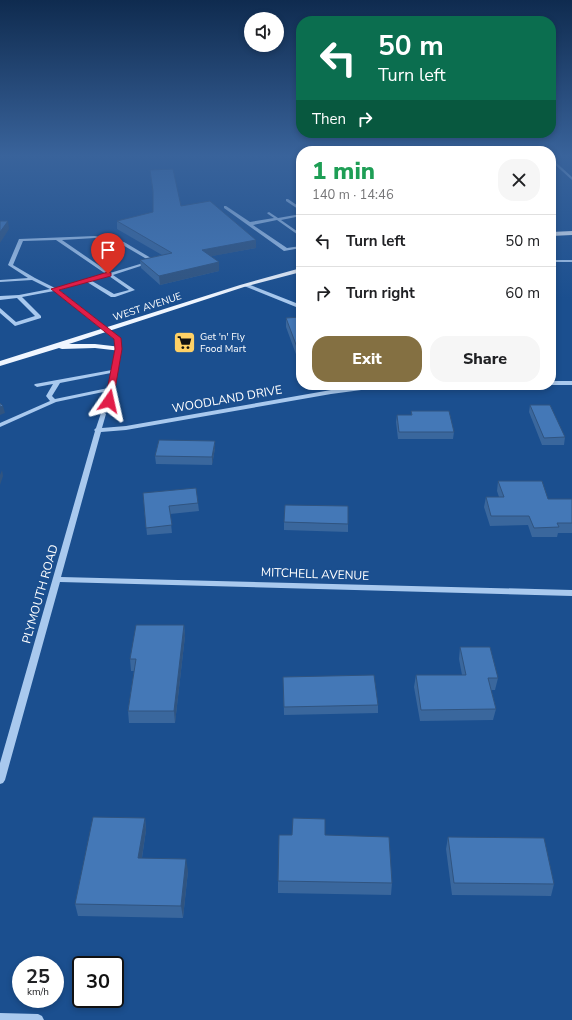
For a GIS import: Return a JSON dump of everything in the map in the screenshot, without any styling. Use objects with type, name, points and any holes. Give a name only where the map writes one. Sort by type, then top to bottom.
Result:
[{"type":"main road","points":[[556,234],[572,233]]},
{"type":"main road","name":"WEST AVENUE","points":[[0,364],[246,285],[296,271]]},
{"type":"main road","points":[[46,349],[95,346],[118,349]]},
{"type":"street","points":[[225,207],[286,250],[296,248]]},
{"type":"street","points":[[269,213],[296,232]]},
{"type":"street","points":[[248,224],[296,215]]},
{"type":"street","points":[[0,298],[19,297],[54,289],[154,261],[122,243],[95,237],[21,240],[10,264],[33,279],[54,289],[118,338],[118,349],[109,401]]},
{"type":"street","points":[[55,238],[133,290],[113,296],[87,280]]},
{"type":"street","points":[[556,261],[572,261]]},
{"type":"street","points":[[0,281],[33,279]]},
{"type":"street","points":[[246,285],[296,305]]},
{"type":"street","points":[[0,310],[15,324],[39,316],[19,297]]},
{"type":"street","points":[[36,385],[114,371]]},
{"type":"street","points":[[54,401],[49,396],[58,381]]},
{"type":"street","points":[[556,383],[572,383]]},
{"type":"street","points":[[0,425],[54,401],[111,389]]},
{"type":"street","name":"WOODLAND DRIVE","points":[[98,430],[126,428],[346,390]]},
{"type":"street","name":"PLYMOUTH ROAD","points":[[0,780],[103,414]]},
{"type":"street","name":"MITCHELL AVENUE","points":[[56,579],[572,593]]},
{"type":"street","points":[[0,1019],[38,1020]]},
{"type":"building","points":[[153,204],[180,204],[181,206],[195,204],[213,204],[256,240],[202,250],[219,262],[159,276],[140,260],[172,253],[117,221],[153,212]]},
{"type":"building","points":[[0,221],[8,221],[0,232]]},
{"type":"building","points":[[296,317],[296,345],[286,318]]},
{"type":"building","points":[[530,405],[550,405],[565,437],[544,438]]},
{"type":"building","points":[[411,411],[449,411],[454,432],[399,432],[397,415],[412,415]]},
{"type":"building","points":[[159,440],[215,441],[212,457],[155,456]]},
{"type":"building","points":[[498,481],[542,481],[548,499],[572,499],[572,523],[557,523],[559,527],[534,528],[529,516],[491,516],[486,497],[504,497]]},
{"type":"building","points":[[196,488],[198,503],[169,506],[172,525],[146,528],[143,493]]},
{"type":"building","points":[[285,505],[348,506],[348,524],[284,522]]},
{"type":"building","points":[[136,625],[184,625],[174,711],[128,711],[136,659],[130,659]]},
{"type":"building","points":[[460,647],[490,647],[498,678],[488,678],[496,709],[421,710],[416,675],[466,675]]},
{"type":"building","points":[[374,675],[378,705],[284,707],[283,677]]},
{"type":"building","points":[[93,817],[145,818],[138,858],[186,859],[181,906],[75,904]]},
{"type":"building","points":[[293,818],[325,819],[325,835],[389,837],[392,883],[278,881],[279,835],[292,835]]},
{"type":"building","points":[[448,837],[544,838],[554,884],[454,883]]},
{"type":"place","name":"Get 'n' Fly Food Mart","points":[[184,342]]},
{"type":"route","points":[[108,274],[54,289],[118,338],[119,344],[109,401]]}]
